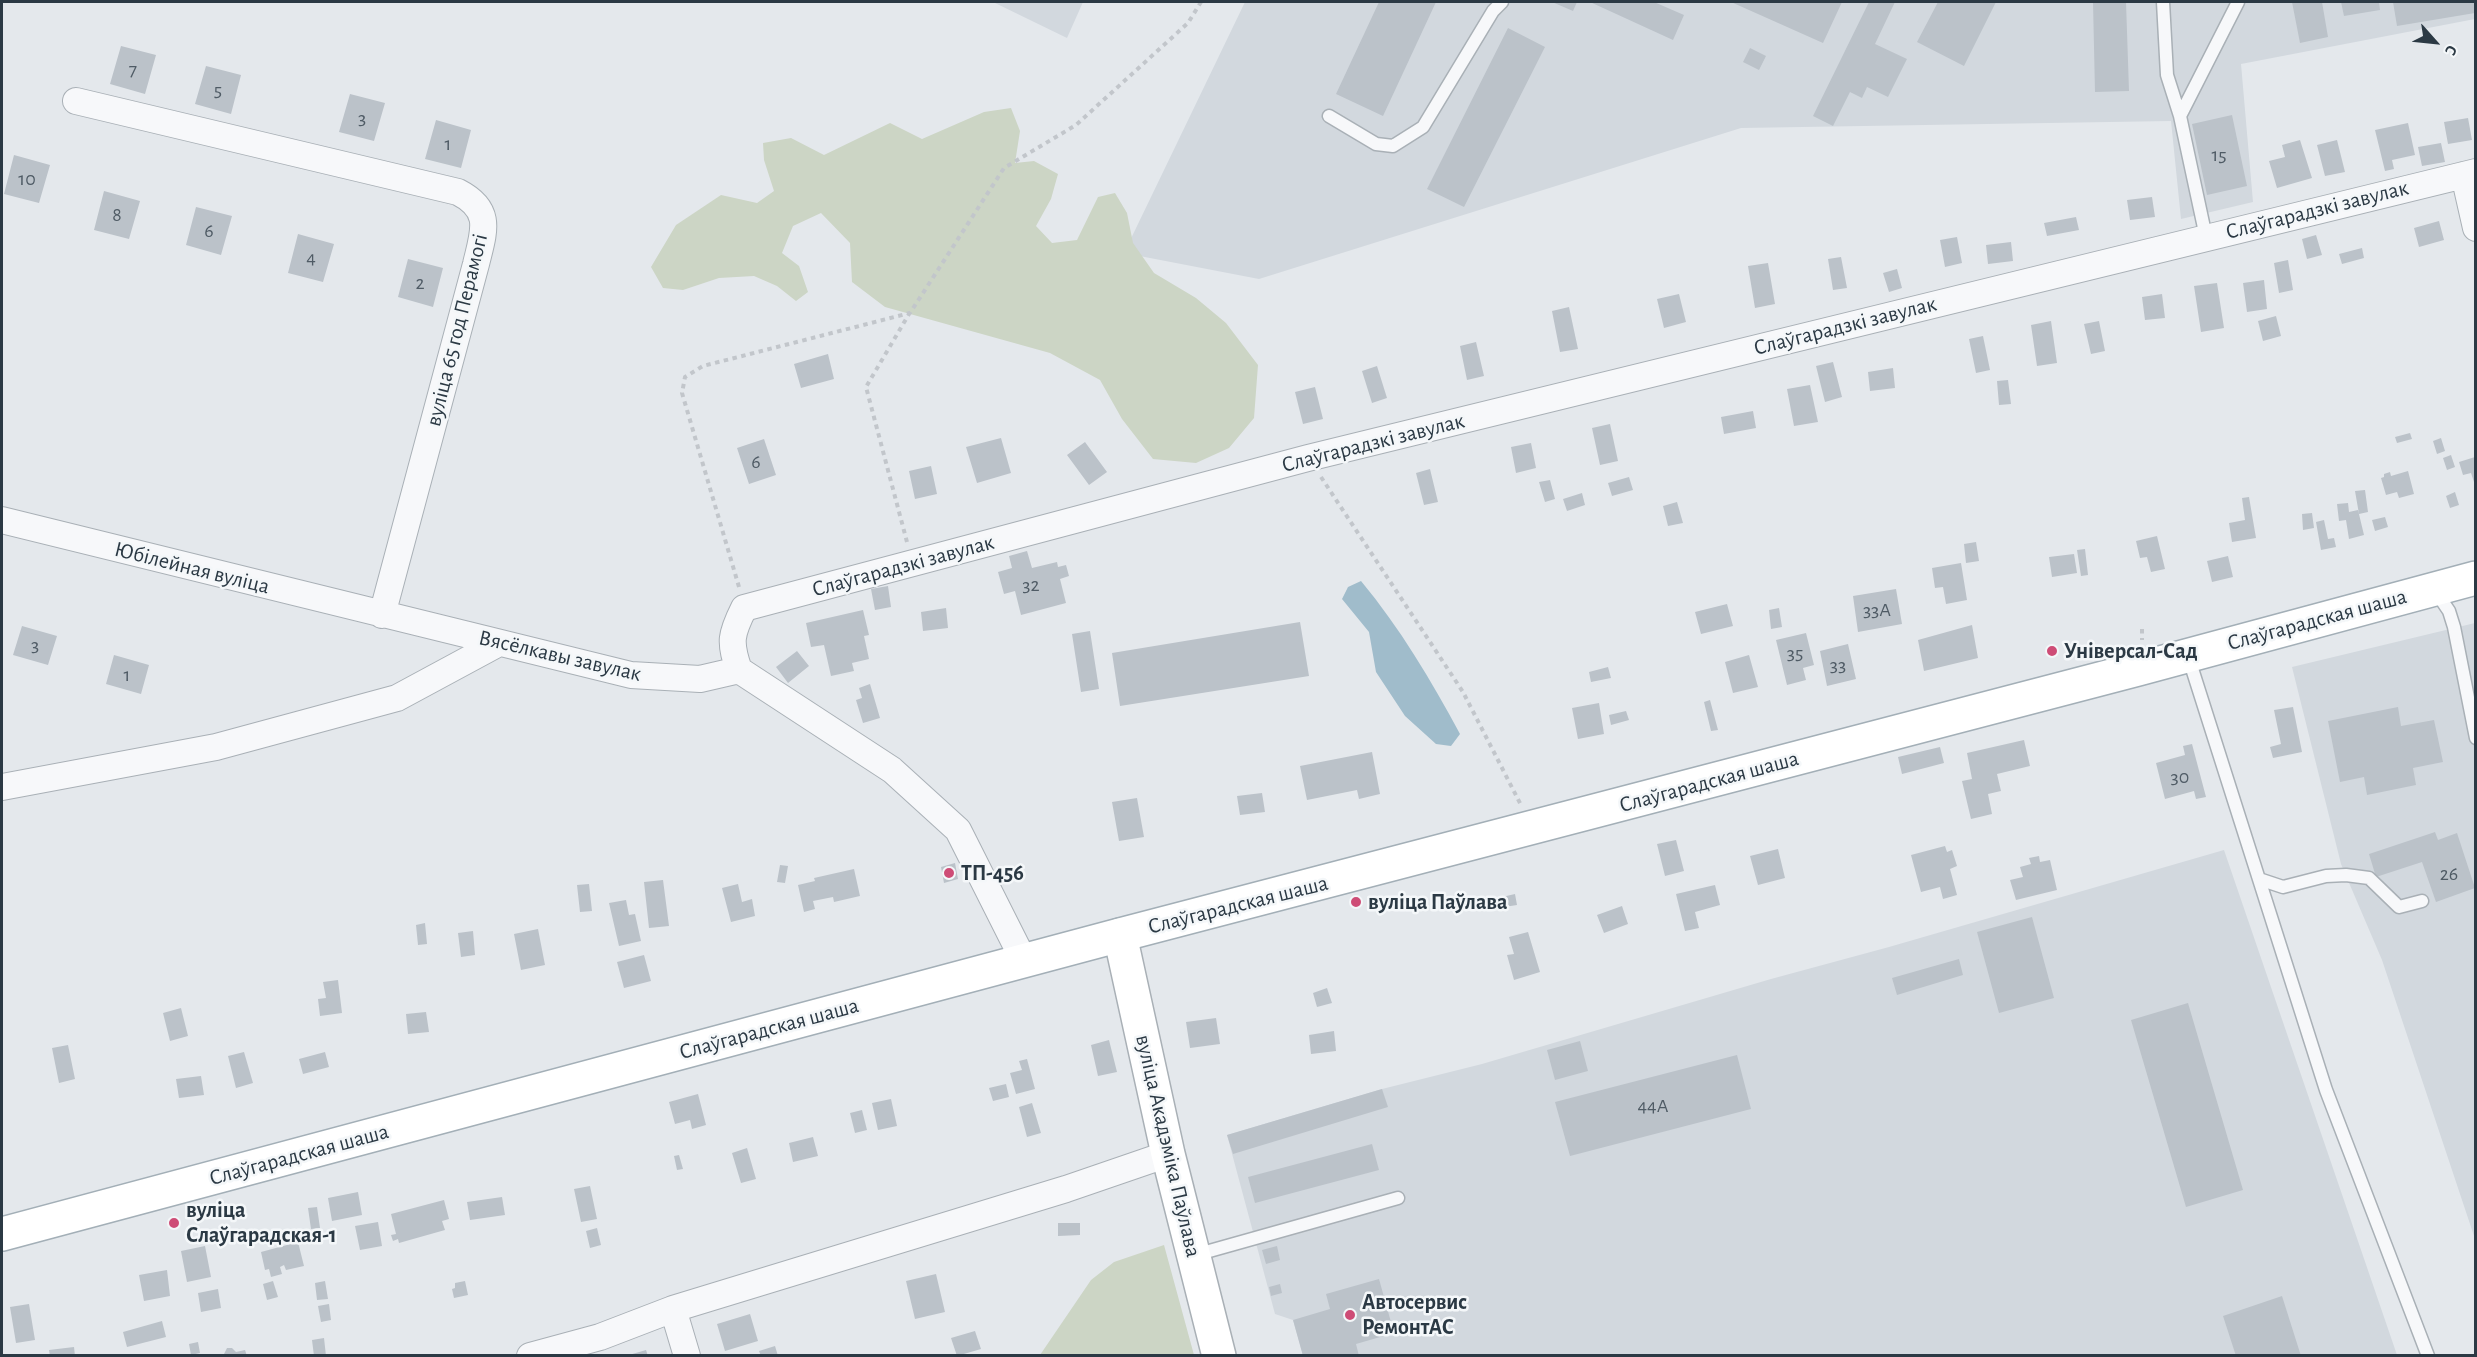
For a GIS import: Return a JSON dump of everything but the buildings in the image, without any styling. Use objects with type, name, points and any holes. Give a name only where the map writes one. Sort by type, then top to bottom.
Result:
[{"type":"main road","name":"Слаўгарадская шаша","points":[[2,1234],[1120,935],[1332,882],[2475,578]]},
{"type":"main road","name":"вуліца Акадэміка Паўлава","points":[[1120,935],[1168,1154],[1219,1356]]},
{"type":"street","name":"вуліца 65 год Перамогі","points":[[76,101],[458,192],[472,200],[481,210],[485,226],[476,264],[382,615]]},
{"type":"street","name":"Слаўгарадзкі завулак","points":[[744,608],[1308,458],[2470,173]]},
{"type":"street","points":[[2470,173],[2475,228]]},
{"type":"street","name":"Юбілейная вуліца","points":[[2,520],[382,615]]},
{"type":"street","points":[[744,608],[735,626],[731,648],[739,670],[892,770],[958,830],[1024,961]]},
{"type":"street","name":"Вясёлкавы завулак","points":[[382,615],[631,675],[700,679],[739,670]]},
{"type":"street","points":[[2,787],[216,747],[397,698],[499,643]]},
{"type":"street","points":[[530,1356],[600,1337],[673,1309],[1066,1189],[1168,1154]]},
{"type":"street","points":[[673,1309],[687,1356]]},
{"type":"lane","points":[[1329,116],[1376,144],[1393,146],[1423,127],[1493,11],[1502,2]]},
{"type":"lane","points":[[2163,2],[2167,75],[2180,116],[2206,237]]},
{"type":"lane","points":[[2180,116],[2238,2]]},
{"type":"lane","points":[[2434,589],[2449,611],[2454,627],[2475,738]]},
{"type":"lane","points":[[2188,655],[2326,1090],[2427,1356]]},
{"type":"lane","points":[[2259,879],[2283,887],[2326,876],[2346,875],[2368,878],[2400,907],[2422,901]]},
{"type":"lane","points":[[1194,1255],[1398,1198]]},
{"type":"path","points":[[912,563],[866,387],[1004,168],[1076,125],[1188,23],[1201,2]]},
{"type":"path","points":[[744,608],[682,393],[685,377],[703,366],[910,314]]},
{"type":"path","points":[[1308,458],[1462,692],[1525,811]]},
{"type":"path","points":[[2142,629],[2143,646]]},
{"type":"shaded area","points":[[993,2],[1083,2],[1067,38]]},
{"type":"shaded area","points":[[1245,2],[2475,2],[2475,19],[2241,64],[2253,202],[2181,219],[2171,121],[1741,128],[1259,279],[1124,253]]},
{"type":"shaded area","points":[[2475,623],[2475,1239],[2382,960],[2341,864],[2292,667]]},
{"type":"shaded area","points":[[2224,850],[2397,1355],[1303,1355],[1293,1320],[1275,1314],[1227,1135],[1382,1089],[1482,1064]]},
{"type":"green space","points":[[1011,108],[1020,131],[1015,163],[1034,161],[1058,174],[1051,199],[1036,226],[1052,243],[1077,240],[1098,197],[1115,193],[1127,213],[1133,243],[1154,273],[1196,298],[1226,323],[1258,365],[1254,418],[1229,448],[1196,463],[1153,459],[1122,419],[1100,380],[1050,353],[885,307],[852,282],[850,243],[821,213],[793,226],[782,253],[799,266],[808,292],[796,301],[777,286],[754,276],[719,278],[683,290],[663,288],[651,267],[676,225],[721,195],[757,203],[774,191],[764,160],[763,143],[791,138],[824,155],[890,123],[922,139],[984,112]]},
{"type":"green space","points":[[1164,1245],[1194,1355],[1040,1355],[1091,1280],[1114,1262]]},
{"type":"water","points":[[1361,581],[1402,636],[1460,734],[1451,746],[1436,744],[1405,716],[1376,672],[1369,632],[1342,599],[1348,587]]},
{"type":"place","name":"Універсал-Сад","points":[[2052,651]]},
{"type":"place","name":"ТП-456","points":[[949,873]]},
{"type":"place","name":"вуліца Паўлава","points":[[1356,902]]},
{"type":"place","name":"вуліца Слаўгарадская-1","points":[[174,1223]]},
{"type":"place","name":"Автосервис РемонтАС","points":[[1350,1315]]}]
